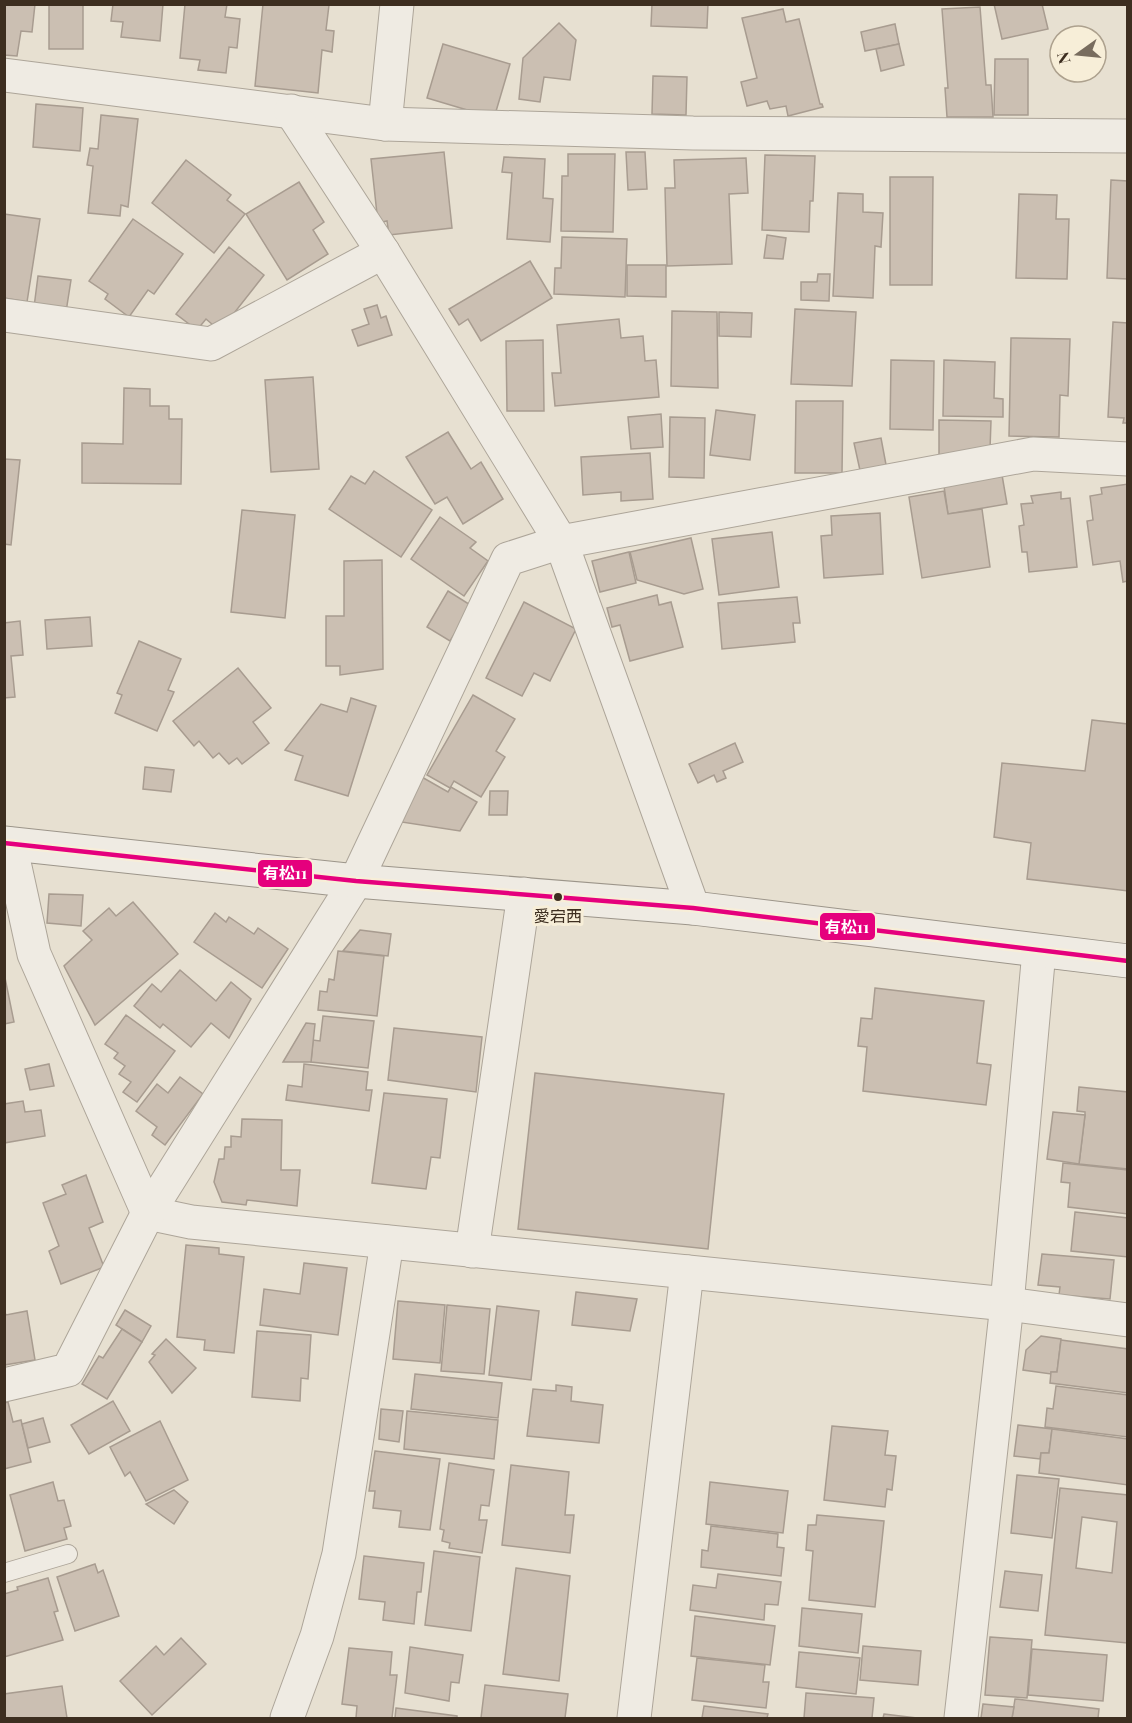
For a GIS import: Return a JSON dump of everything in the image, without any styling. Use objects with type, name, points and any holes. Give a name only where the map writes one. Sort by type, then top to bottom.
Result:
[{"type":"street","points":[[385,124],[397,4]]},
{"type":"street","points":[[4,75],[385,124],[693,133],[1128,136]]},
{"type":"street","points":[[291,111],[383,252],[561,542],[693,908]]},
{"type":"street","points":[[4,315],[211,344],[383,252]]},
{"type":"street","points":[[4,1385],[68,1370],[148,1213],[356,881],[508,559],[561,542],[1032,454],[1128,459]]},
{"type":"street","points":[[148,1213],[34,954],[7,843],[356,881],[693,908],[1128,961]]},
{"type":"street","points":[[472,1251],[525,894]]},
{"type":"street","points":[[961,1719],[1007,1304],[1039,951]]},
{"type":"street","points":[[148,1213],[191,1222],[1007,1304],[1128,1320]]},
{"type":"street","points":[[286,1719],[317,1636],[339,1554],[387,1242]]},
{"type":"street","points":[[634,1719],[687,1272]]},
{"type":"lane","points":[[4,1572],[68,1554]]},
{"type":"building","points":[[4,4],[35,4],[32,32],[21,31],[17,56],[4,55]]},
{"type":"building","points":[[49,4],[98,4],[83,5],[83,49],[49,49]]},
{"type":"building","points":[[113,4],[163,4],[160,41],[121,37],[123,22],[111,21]]},
{"type":"building","points":[[185,4],[227,4],[225,17],[240,19],[237,48],[229,47],[226,73],[198,70],[200,60],[180,58]]},
{"type":"building","points":[[263,4],[329,5],[326,30],[334,31],[332,52],[322,50],[318,93],[255,86]]},
{"type":"building","points":[[652,4],[708,4],[707,28],[651,26]]},
{"type":"building","points":[[994,4],[1042,4],[1048,29],[1002,39]]},
{"type":"building","points":[[980,7],[986,85],[991,85],[993,117],[947,117],[945,88],[948,88],[942,9]]},
{"type":"building","points":[[783,9],[786,22],[799,19],[820,104],[823,107],[788,116],[786,106],[770,109],[767,101],[747,106],[741,82],[757,78],[742,18]]},
{"type":"building","points":[[559,23],[576,40],[570,80],[544,77],[540,102],[519,99],[523,58]]},
{"type":"building","points":[[895,24],[899,44],[865,51],[861,32]]},
{"type":"building","points":[[443,44],[510,64],[494,118],[427,98]]},
{"type":"building","points":[[899,44],[904,65],[881,71],[876,49]]},
{"type":"building","points":[[995,59],[1028,59],[1028,115],[994,115]]},
{"type":"building","points":[[653,76],[687,77],[686,115],[652,114]]},
{"type":"building","points":[[36,104],[83,108],[80,151],[33,147]]},
{"type":"building","points":[[101,115],[138,119],[128,207],[121,205],[120,216],[88,213],[93,166],[87,165],[90,148],[98,149]]},
{"type":"building","points":[[444,152],[452,228],[389,235],[387,221],[378,223],[371,159]]},
{"type":"building","points":[[626,152],[645,152],[647,189],[628,190]]},
{"type":"building","points":[[568,154],[615,154],[613,232],[561,231],[562,176],[568,176]]},
{"type":"building","points":[[765,155],[815,156],[809,232],[762,230]]},
{"type":"building","points":[[504,157],[545,159],[543,198],[553,199],[550,242],[507,239],[512,173],[502,172]]},
{"type":"building","points":[[746,158],[748,193],[729,194],[732,264],[667,266],[665,188],[675,188],[674,160]]},
{"type":"building","points":[[186,160],[231,195],[227,200],[245,214],[214,253],[152,203]]},
{"type":"building","points":[[890,177],[933,177],[932,285],[890,285]]},
{"type":"building","points":[[1111,180],[1128,181],[1128,279],[1107,278]]},
{"type":"building","points":[[299,182],[324,222],[313,230],[328,254],[287,280],[246,214]]},
{"type":"building","points":[[838,193],[863,194],[863,212],[883,213],[881,247],[875,246],[873,298],[833,296]]},
{"type":"building","points":[[1019,194],[1057,195],[1056,219],[1069,219],[1067,279],[1016,278]]},
{"type":"building","points":[[4,214],[40,219],[27,302],[4,298]]},
{"type":"building","points":[[133,219],[183,254],[154,294],[148,290],[129,317],[105,299],[108,294],[89,281]]},
{"type":"building","points":[[767,235],[786,238],[783,259],[764,258]]},
{"type":"building","points":[[562,237],[627,239],[625,297],[554,294],[555,268],[561,268]]},
{"type":"building","points":[[229,247],[264,275],[220,331],[206,319],[197,330],[176,314]]},
{"type":"building","points":[[530,261],[552,298],[481,341],[468,319],[459,325],[449,309]]},
{"type":"building","points":[[627,265],[666,265],[666,297],[627,296]]},
{"type":"building","points":[[818,274],[830,274],[829,301],[801,300],[801,282],[817,282]]},
{"type":"building","points":[[38,276],[71,280],[66,312],[34,307]]},
{"type":"building","points":[[377,305],[381,318],[386,316],[392,335],[358,346],[352,330],[369,324],[364,309]]},
{"type":"building","points":[[795,309],[856,312],[852,386],[791,384]]},
{"type":"building","points":[[672,311],[717,312],[718,388],[671,386]]},
{"type":"building","points":[[719,312],[752,313],[751,337],[719,336]]},
{"type":"building","points":[[619,319],[621,338],[643,336],[645,361],[656,360],[659,397],[555,406],[552,373],[561,373],[557,325]]},
{"type":"building","points":[[1113,322],[1128,323],[1128,423],[1123,423],[1124,418],[1108,417]]},
{"type":"building","points":[[1011,338],[1070,339],[1068,396],[1060,395],[1059,437],[1009,436]]},
{"type":"building","points":[[543,340],[544,411],[507,411],[506,341]]},
{"type":"building","points":[[891,360],[934,361],[933,430],[890,429]]},
{"type":"building","points":[[944,360],[995,362],[994,398],[1003,399],[1003,417],[943,416]]},
{"type":"building","points":[[313,377],[319,469],[271,472],[265,380]]},
{"type":"building","points":[[124,388],[150,389],[150,406],[169,406],[169,419],[182,419],[181,484],[82,483],[82,443],[123,444]]},
{"type":"building","points":[[796,401],[843,401],[842,473],[795,473]]},
{"type":"building","points":[[716,410],[755,415],[750,460],[710,455]]},
{"type":"building","points":[[661,414],[663,447],[631,449],[628,417]]},
{"type":"building","points":[[670,417],[705,418],[704,478],[669,477]]},
{"type":"building","points":[[939,420],[991,421],[990,449],[939,460]]},
{"type":"building","points":[[448,432],[471,469],[481,462],[503,499],[463,524],[447,497],[435,504],[406,457]]},
{"type":"building","points":[[881,438],[887,470],[861,475],[854,443]]},
{"type":"building","points":[[650,453],[653,499],[621,501],[621,492],[583,495],[581,457]]},
{"type":"building","points":[[4,459],[20,460],[11,545],[4,544]]},
{"type":"building","points":[[374,471],[432,510],[401,557],[329,509],[351,476],[365,484]]},
{"type":"building","points":[[1002,475],[1007,504],[948,514],[944,486]]},
{"type":"building","points":[[1128,484],[1128,581],[1123,582],[1120,561],[1093,565],[1087,521],[1093,520],[1090,496],[1102,494],[1101,488]]},
{"type":"building","points":[[944,491],[948,514],[982,509],[990,567],[922,578],[909,497]]},
{"type":"building","points":[[1061,492],[1061,499],[1070,498],[1077,567],[1029,572],[1027,552],[1022,552],[1019,526],[1024,525],[1021,504],[1033,503],[1031,496]]},
{"type":"building","points":[[242,510],[295,515],[285,618],[231,612]]},
{"type":"building","points":[[880,513],[883,574],[824,578],[821,536],[832,535],[831,516]]},
{"type":"building","points":[[440,517],[476,542],[470,548],[488,561],[464,596],[411,559]]},
{"type":"building","points":[[772,532],[779,587],[719,595],[712,539]]},
{"type":"building","points":[[691,538],[703,589],[684,594],[637,580],[630,552]]},
{"type":"building","points":[[629,552],[636,583],[600,592],[592,561]]},
{"type":"building","points":[[382,560],[383,669],[340,675],[340,666],[326,666],[326,616],[344,616],[344,561]]},
{"type":"building","points":[[448,591],[472,606],[450,641],[427,627]]},
{"type":"building","points":[[657,595],[659,605],[671,602],[683,647],[630,661],[620,625],[612,627],[607,608]]},
{"type":"building","points":[[797,597],[800,623],[793,623],[795,642],[722,649],[718,603]]},
{"type":"building","points":[[524,602],[576,629],[550,681],[534,673],[522,696],[486,678]]},
{"type":"building","points":[[90,617],[92,646],[47,649],[45,620]]},
{"type":"building","points":[[20,621],[23,655],[11,656],[15,697],[4,698],[4,623]]},
{"type":"building","points":[[139,641],[181,659],[168,690],[174,692],[157,731],[115,713],[122,695],[117,693]]},
{"type":"building","points":[[238,668],[271,708],[253,722],[269,743],[242,764],[237,758],[229,764],[219,753],[213,758],[199,741],[194,746],[173,721]]},
{"type":"building","points":[[473,695],[515,719],[496,751],[505,757],[481,797],[454,781],[450,788],[427,775]]},
{"type":"building","points":[[351,698],[376,706],[348,796],[295,780],[303,756],[285,750],[321,704],[347,712]]},
{"type":"building","points":[[1092,720],[1128,724],[1128,891],[1027,879],[1031,843],[994,837],[1002,763],[1085,771]]},
{"type":"building","points":[[735,743],[743,762],[723,771],[726,778],[717,782],[714,775],[698,783],[689,764]]},
{"type":"building","points":[[145,767],[174,770],[171,792],[143,789]]},
{"type":"building","points":[[420,776],[448,792],[451,787],[477,802],[460,831],[395,821]]},
{"type":"building","points":[[490,791],[508,791],[507,815],[489,815]]},
{"type":"building","points":[[49,894],[83,895],[81,926],[47,923]]},
{"type":"building","points":[[133,902],[178,954],[95,1025],[64,966],[92,940],[83,931],[109,908],[116,916]]},
{"type":"building","points":[[215,913],[226,922],[229,917],[254,934],[258,928],[288,949],[262,988],[194,942]]},
{"type":"building","points":[[360,930],[391,934],[388,956],[343,951]]},
{"type":"building","points":[[338,951],[384,956],[377,1016],[318,1010],[320,991],[327,992],[329,979],[334,980]]},
{"type":"building","points":[[180,970],[216,1001],[231,982],[251,999],[229,1038],[211,1023],[191,1047],[163,1024],[160,1028],[134,1006],[152,984],[161,992]]},
{"type":"building","points":[[4,973],[14,1022],[4,1024]]},
{"type":"building","points":[[875,988],[984,1001],[977,1063],[991,1065],[986,1105],[863,1091],[867,1047],[858,1046],[861,1018],[872,1019]]},
{"type":"building","points":[[126,1015],[175,1051],[137,1102],[123,1092],[131,1082],[119,1074],[125,1066],[114,1058],[118,1053],[105,1044]]},
{"type":"building","points":[[323,1016],[374,1021],[368,1068],[311,1062],[313,1040],[320,1041]]},
{"type":"building","points":[[306,1023],[315,1024],[311,1062],[283,1062]]},
{"type":"building","points":[[394,1028],[482,1037],[476,1092],[388,1080]]},
{"type":"building","points":[[49,1064],[54,1086],[30,1090],[25,1069]]},
{"type":"building","points":[[304,1064],[368,1072],[366,1090],[372,1090],[369,1111],[286,1100],[288,1085],[302,1087]]},
{"type":"building","points":[[535,1073],[724,1094],[708,1249],[518,1229]]},
{"type":"building","points":[[180,1077],[203,1094],[165,1145],[152,1135],[157,1127],[136,1111],[157,1084],[168,1093]]},
{"type":"building","points":[[1079,1087],[1128,1092],[1128,1169],[1079,1164],[1085,1112],[1077,1111]]},
{"type":"building","points":[[384,1093],[447,1099],[440,1158],[431,1157],[426,1189],[372,1183]]},
{"type":"building","points":[[23,1101],[25,1112],[41,1110],[45,1136],[4,1143],[4,1104]]},
{"type":"building","points":[[1053,1112],[1085,1115],[1079,1164],[1047,1159]]},
{"type":"building","points":[[242,1119],[282,1120],[281,1170],[300,1170],[297,1206],[247,1200],[246,1205],[222,1202],[214,1182],[219,1159],[224,1159],[225,1147],[231,1147],[231,1136],[241,1137]]},
{"type":"building","points":[[1063,1163],[1128,1170],[1128,1214],[1068,1207],[1070,1183],[1061,1182]]},
{"type":"building","points":[[86,1175],[103,1222],[89,1228],[104,1267],[61,1284],[49,1251],[59,1246],[43,1203],[66,1194],[62,1185]]},
{"type":"building","points":[[1075,1212],[1128,1218],[1128,1257],[1071,1251]]},
{"type":"building","points":[[186,1245],[219,1248],[219,1254],[244,1257],[234,1353],[204,1350],[205,1340],[177,1337]]},
{"type":"building","points":[[1042,1254],[1114,1260],[1110,1299],[1059,1295],[1060,1287],[1038,1285]]},
{"type":"building","points":[[304,1263],[347,1268],[338,1335],[260,1325],[264,1289],[300,1294]]},
{"type":"building","points":[[576,1292],[637,1299],[630,1331],[572,1325]]},
{"type":"building","points":[[398,1301],[445,1305],[440,1363],[393,1359]]},
{"type":"building","points":[[447,1305],[490,1309],[484,1374],[441,1371]]},
{"type":"building","points":[[497,1306],[539,1311],[531,1380],[489,1375]]},
{"type":"building","points":[[4,1310],[6,1315],[27,1311],[35,1360],[4,1365]]},
{"type":"building","points":[[125,1310],[151,1326],[142,1342],[116,1325]]},
{"type":"building","points":[[122,1329],[142,1342],[107,1399],[82,1384],[99,1356],[103,1358]]},
{"type":"building","points":[[257,1331],[311,1335],[308,1379],[301,1378],[300,1401],[252,1397]]},
{"type":"building","points":[[1041,1336],[1061,1339],[1057,1372],[1051,1372],[1051,1374],[1023,1370],[1026,1350]]},
{"type":"building","points":[[166,1339],[196,1368],[172,1393],[149,1362],[155,1355],[152,1354]]},
{"type":"building","points":[[1061,1340],[1128,1349],[1128,1393],[1050,1383],[1051,1372],[1057,1372]]},
{"type":"building","points":[[415,1374],[502,1383],[498,1418],[411,1409]]},
{"type":"building","points":[[556,1385],[572,1387],[571,1401],[603,1405],[599,1443],[527,1436],[533,1389],[556,1391]]},
{"type":"building","points":[[1056,1386],[1128,1395],[1128,1437],[1045,1427],[1047,1408],[1053,1409]]},
{"type":"building","points":[[113,1401],[130,1431],[89,1454],[71,1425]]},
{"type":"building","points":[[8,1402],[13,1422],[21,1420],[31,1462],[4,1469],[4,1403]]},
{"type":"building","points":[[381,1409],[403,1411],[399,1442],[379,1439]]},
{"type":"building","points":[[407,1411],[498,1420],[494,1459],[404,1449]]},
{"type":"building","points":[[43,1418],[50,1442],[28,1448],[22,1424]]},
{"type":"building","points":[[160,1421],[188,1480],[146,1501],[130,1472],[125,1476],[110,1447]]},
{"type":"building","points":[[1018,1425],[1052,1429],[1049,1453],[1041,1453],[1040,1459],[1014,1456]]},
{"type":"building","points":[[832,1426],[888,1431],[885,1455],[896,1456],[892,1490],[887,1489],[885,1507],[824,1500]]},
{"type":"building","points":[[1052,1429],[1128,1439],[1128,1485],[1039,1473],[1041,1453],[1049,1453]]},
{"type":"building","points":[[375,1451],[440,1459],[430,1530],[399,1527],[401,1511],[373,1508],[375,1491],[369,1491]]},
{"type":"building","points":[[449,1463],[494,1470],[489,1506],[481,1505],[479,1520],[487,1520],[482,1553],[449,1548],[450,1543],[442,1541],[444,1530],[440,1529]]},
{"type":"building","points":[[511,1465],[569,1472],[565,1515],[574,1515],[570,1553],[502,1545]]},
{"type":"building","points":[[1017,1475],[1059,1479],[1052,1538],[1011,1533]]},
{"type":"building","points":[[53,1482],[58,1501],[64,1500],[71,1526],[64,1528],[67,1539],[25,1551],[10,1495]]},
{"type":"building","points":[[710,1482],[788,1491],[783,1533],[706,1524]]},
{"type":"building","points":[[1060,1488],[1128,1495],[1127,1643],[1045,1635]],"holes":[[[1082,1517],[1117,1522],[1112,1573],[1076,1568]]]},
{"type":"building","points":[[174,1490],[188,1502],[174,1524],[146,1504]]},
{"type":"building","points":[[817,1515],[884,1521],[875,1607],[809,1600],[813,1551],[806,1550],[808,1525],[816,1525]]},
{"type":"building","points":[[711,1526],[778,1534],[777,1547],[784,1548],[781,1576],[701,1567],[702,1550],[708,1551]]},
{"type":"building","points":[[434,1551],[480,1557],[471,1631],[425,1625]]},
{"type":"building","points":[[364,1556],[424,1563],[421,1592],[417,1592],[414,1624],[383,1620],[385,1602],[359,1599]]},
{"type":"building","points":[[95,1564],[98,1573],[103,1570],[119,1616],[75,1631],[57,1577]]},
{"type":"building","points":[[516,1568],[570,1576],[559,1681],[503,1674]]},
{"type":"building","points":[[1005,1571],[1042,1575],[1038,1611],[1000,1607]]},
{"type":"building","points":[[718,1574],[781,1582],[778,1605],[765,1604],[764,1620],[690,1610],[693,1585],[716,1588]]},
{"type":"building","points":[[48,1578],[58,1611],[54,1612],[63,1640],[4,1657],[4,1594],[18,1590],[17,1587]]},
{"type":"building","points":[[802,1608],[862,1614],[858,1653],[799,1646]]},
{"type":"building","points":[[695,1616],[775,1626],[770,1665],[691,1656]]},
{"type":"building","points":[[990,1637],[1032,1640],[1027,1698],[985,1695]]},
{"type":"building","points":[[181,1638],[206,1664],[152,1715],[120,1681],[156,1646],[164,1655]]},
{"type":"building","points":[[863,1646],[921,1651],[918,1685],[860,1680]]},
{"type":"building","points":[[410,1647],[463,1655],[459,1683],[451,1682],[449,1701],[405,1693]]},
{"type":"building","points":[[349,1648],[392,1652],[390,1675],[397,1675],[392,1718],[356,1718],[357,1706],[342,1704]]},
{"type":"building","points":[[1032,1649],[1107,1655],[1103,1701],[1028,1695]]},
{"type":"building","points":[[799,1652],[860,1658],[856,1694],[796,1687]]},
{"type":"building","points":[[697,1658],[765,1665],[763,1682],[769,1682],[766,1708],[692,1700]]},
{"type":"building","points":[[485,1685],[568,1694],[565,1718],[481,1718]]},
{"type":"building","points":[[62,1686],[67,1718],[4,1718],[4,1694]]},
{"type":"building","points":[[806,1693],[874,1698],[872,1718],[804,1718]]},
{"type":"building","points":[[1015,1699],[1099,1709],[1098,1718],[1012,1718]]},
{"type":"building","points":[[983,1704],[1014,1707],[1012,1718],[981,1718]]},
{"type":"building","points":[[704,1706],[768,1714],[767,1718],[702,1718]]},
{"type":"building","points":[[396,1708],[457,1716],[457,1718],[395,1718]]},
{"type":"building","points":[[884,1714],[917,1718],[883,1718]]},
{"type":"transit line","name":"有松11","points":[[4,843],[356,881],[693,908],[1128,961]]},
{"type":"place","name":"愛宕西","points":[[558,897]]}]
